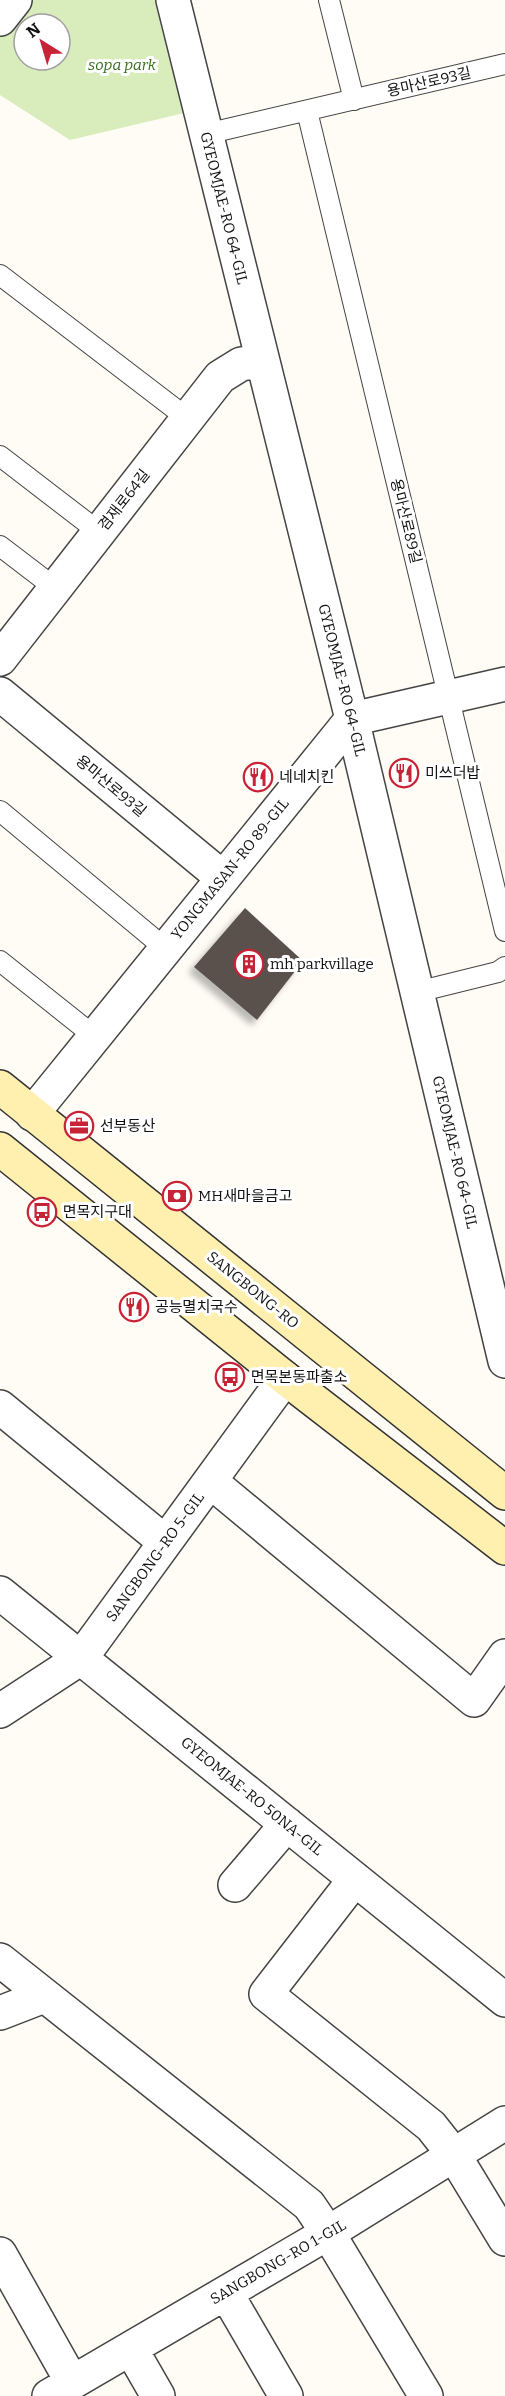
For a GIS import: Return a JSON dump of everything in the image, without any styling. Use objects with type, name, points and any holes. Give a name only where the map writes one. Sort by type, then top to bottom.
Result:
[{"type":"main road","name":"SANGBONG-RO","points":[[0,1087],[505,1493]]},
{"type":"main road","points":[[0,1149],[285,1378],[505,1548]]},
{"type":"street","points":[[0,19],[15,0]]},
{"type":"street","name":"GYEOMJAE-RO 64-GIL","points":[[173,0],[352,719],[505,1361]]},
{"type":"street","name":"겸재로64길","points":[[0,659],[220,377],[241,364],[262,361]]},
{"type":"street","points":[[352,719],[505,684]]},
{"type":"street","name":"용마산로93길","points":[[0,694],[223,878]]},
{"type":"street","name":"YONGMASAN-RO 89-GIL","points":[[32,1114],[352,719]]},
{"type":"street","name":"SANGBONG-RO 5-GIL","points":[[0,1711],[81,1658],[285,1378]]},
{"type":"street","points":[[0,1407],[165,1542]]},
{"type":"street","points":[[210,1481],[474,1700],[505,1656]]},
{"type":"street","name":"GYEOMJAE-RO 50NA-GIL","points":[[0,1593],[505,2000]]},
{"type":"street","points":[[235,1885],[286,1824]]},
{"type":"street","points":[[355,1878],[266,1994],[431,2126],[454,2154],[505,2240]]},
{"type":"street","points":[[0,1960],[309,2205],[426,2396]]},
{"type":"street","points":[[0,2013],[44,1996]]},
{"type":"street","name":"SANGBONG-RO 1-GIL","points":[[61,2389],[328,2233],[505,2123]]},
{"type":"street","points":[[0,2254],[61,2389]]},
{"type":"street","points":[[226,2293],[286,2396]]},
{"type":"street","points":[[131,2349],[158,2396]]},
{"type":"lane","points":[[328,0],[354,100]]},
{"type":"lane","name":"용마산로93길","points":[[206,134],[505,64]]},
{"type":"lane","name":"용마산로89길","points":[[307,111],[505,932]]},
{"type":"lane","points":[[0,275],[187,418]]},
{"type":"lane","points":[[0,456],[99,532]]},
{"type":"lane","points":[[0,546],[55,588]]},
{"type":"lane","points":[[0,811],[166,949]]},
{"type":"lane","points":[[0,961],[94,1036]]},
{"type":"lane","points":[[417,992],[498,972],[505,967]]},
{"type":"green space","name":"sopa park","points":[[19,0],[170,0],[197,110],[70,140],[0,95],[0,24]]},
{"type":"building","name":"mh parkvillage","points":[[245,908],[303,961],[257,1020],[194,967]]},
{"type":"place","name":"미쓰더밥","points":[[404,773]]},
{"type":"place","name":"네네치킨","points":[[258,777]]},
{"type":"place","name":"mh parkvillage","points":[[249,964]]},
{"type":"place","name":"선부동산","points":[[79,1126]]},
{"type":"place","name":"MH새마을금고","points":[[177,1196]]},
{"type":"place","name":"면목지구대","points":[[42,1212]]},
{"type":"place","name":"공능멸치국수","points":[[134,1307]]},
{"type":"place","name":"면목본동파출소","points":[[230,1377]]}]
